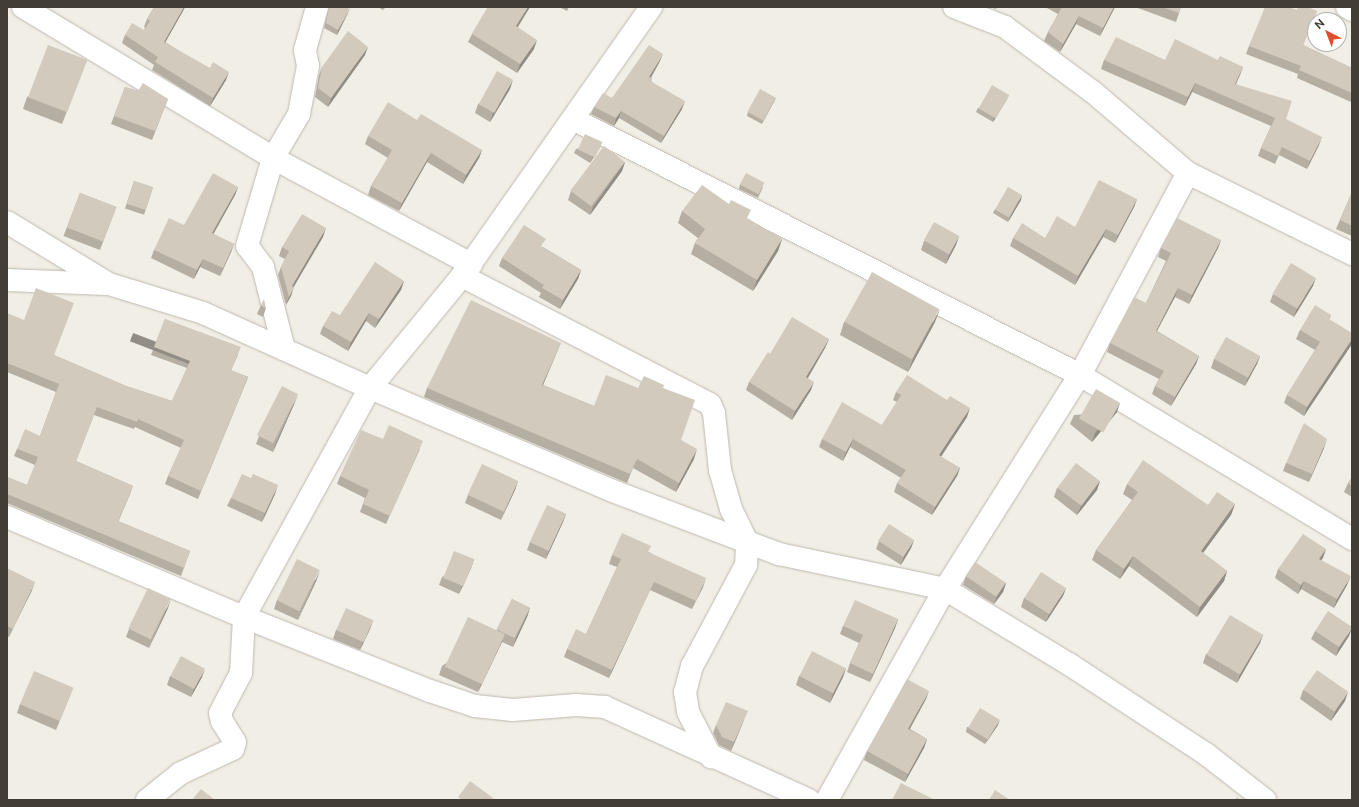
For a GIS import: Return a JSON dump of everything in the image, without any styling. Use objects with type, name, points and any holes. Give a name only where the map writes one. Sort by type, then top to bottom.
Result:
[{"type":"street","points":[[22,7],[273,158],[466,270],[710,404],[714,414],[720,470],[731,509],[747,542],[746,565],[692,666],[685,692],[688,712],[711,757]]},
{"type":"street","points":[[284,349],[263,267],[246,246],[273,158],[299,114],[308,66],[305,50],[317,7]]},
{"type":"street","points":[[147,800],[181,773],[233,749],[235,742],[220,713],[241,673],[244,617],[370,388],[466,270],[651,7]]},
{"type":"street","points":[[954,7],[1005,27],[1093,92],[1188,173],[1352,254]]},
{"type":"street","points":[[1347,7],[1352,10]]},
{"type":"street","points":[[573,119],[1080,376],[1352,539]]},
{"type":"street","points":[[827,800],[945,589],[1080,376],[1188,173]]},
{"type":"street","points":[[7,222],[109,284],[203,313],[370,388],[613,491],[779,554],[945,589],[1069,664],[1206,754],[1265,800]]},
{"type":"street","points":[[7,280],[109,284]]},
{"type":"street","points":[[7,517],[244,617],[430,691],[475,706],[513,710],[576,705],[605,707],[711,757],[809,800]]},
{"type":"building","points":[[154,7],[184,7],[164,42],[210,68],[213,62],[229,72],[213,98],[155,62],[158,57],[125,35],[132,23],[144,30],[150,21],[147,19]]},
{"type":"building","points":[[329,7],[346,7],[350,9],[338,30],[326,23]]},
{"type":"building","points":[[488,7],[528,7],[516,26],[537,40],[520,64],[472,34]]},
{"type":"building","points":[[1062,7],[1114,7],[1103,28],[1079,16],[1063,44],[1048,32]]},
{"type":"building","points":[[1162,7],[1181,7],[1179,13]]},
{"type":"building","points":[[1265,7],[1289,7],[1297,10],[1298,7],[1308,7],[1317,11],[1307,12],[1307,35],[1303,45],[1307,47],[1307,52],[1318,52],[1352,68],[1352,93],[1299,70],[1301,66],[1249,46]]},
{"type":"building","points":[[348,31],[368,47],[331,98],[318,88],[322,67]]},
{"type":"building","points":[[1116,37],[1165,60],[1175,39],[1218,60],[1220,56],[1243,67],[1235,84],[1292,101],[1286,119],[1322,137],[1310,161],[1282,147],[1278,156],[1261,148],[1275,118],[1195,83],[1188,97],[1104,60]]},
{"type":"building","points":[[48,45],[87,60],[67,112],[28,97]]},
{"type":"building","points":[[649,45],[663,54],[649,77],[652,78],[650,81],[685,101],[664,136],[621,111],[616,118],[594,107],[603,93],[612,98]]},
{"type":"building","points":[[497,71],[513,80],[494,113],[479,104]]},
{"type":"building","points":[[143,83],[168,99],[155,131],[114,116],[125,87],[138,91]]},
{"type":"building","points":[[992,85],[1009,95],[996,118],[978,108]]},
{"type":"building","points":[[760,89],[776,98],[763,120],[747,112]]},
{"type":"building","points":[[388,102],[417,120],[421,114],[482,150],[466,175],[431,153],[402,203],[371,186],[392,150],[368,136]]},
{"type":"building","points":[[585,134],[602,142],[595,157],[578,149]]},
{"type":"building","points":[[604,146],[625,162],[591,206],[570,191]]},
{"type":"building","points":[[213,173],[238,187],[212,233],[234,244],[223,268],[203,259],[197,270],[154,250],[169,218],[184,225]]},
{"type":"building","points":[[746,173],[765,183],[758,194],[740,184]]},
{"type":"building","points":[[1099,180],[1137,199],[1118,235],[1106,229],[1078,276],[1013,238],[1022,223],[1045,238],[1057,216],[1075,227]]},
{"type":"building","points":[[134,181],[153,187],[146,210],[127,204]]},
{"type":"building","points":[[702,185],[729,204],[731,200],[751,210],[747,218],[782,239],[757,280],[695,243],[705,229],[682,211]]},
{"type":"building","points":[[1008,187],[1022,195],[1009,218],[995,210]]},
{"type":"building","points":[[1352,192],[1352,226],[1340,220]]},
{"type":"building","points":[[80,193],[116,207],[103,242],[67,228]]},
{"type":"building","points":[[302,214],[326,228],[292,286],[294,287],[289,297],[281,267],[289,251],[282,247]]},
{"type":"building","points":[[1177,218],[1221,240],[1192,295],[1178,288],[1156,331],[1199,356],[1175,397],[1155,386],[1164,371],[1110,343],[1134,297],[1146,303],[1171,253],[1161,248]]},
{"type":"building","points":[[934,222],[959,236],[949,254],[924,240]]},
{"type":"building","points":[[524,225],[546,239],[541,246],[581,270],[563,300],[542,288],[544,285],[502,258]]},
{"type":"building","points":[[375,262],[404,281],[379,319],[369,313],[351,342],[323,326],[332,311],[340,315]]},
{"type":"building","points":[[1291,263],[1316,278],[1297,309],[1272,294]]},
{"type":"building","points":[[872,272],[939,309],[912,359],[844,322]]},
{"type":"building","points":[[36,288],[74,303],[54,355],[126,386],[172,401],[190,361],[154,347],[165,319],[241,347],[231,370],[248,377],[201,491],[168,476],[184,440],[138,419],[137,422],[97,407],[76,461],[133,486],[118,521],[190,551],[184,568],[7,494],[7,477],[27,485],[38,457],[17,449],[25,429],[40,436],[59,384],[7,363],[7,313],[24,320]]},
{"type":"building","points":[[264,299],[266,308],[261,305]]},
{"type":"building","points":[[471,300],[561,343],[542,385],[594,406],[606,375],[638,388],[644,376],[664,385],[663,388],[695,400],[681,440],[697,449],[679,483],[637,459],[630,474],[427,388]]},
{"type":"building","points":[[1315,305],[1331,315],[1329,319],[1352,333],[1352,339],[1307,407],[1287,395],[1320,342],[1300,330]]},
{"type":"building","points":[[792,317],[829,339],[806,377],[814,382],[795,411],[749,382],[768,352],[770,354]]},
{"type":"building","points":[[1226,337],[1260,356],[1248,378],[1214,359]]},
{"type":"building","points":[[907,375],[947,400],[950,396],[970,408],[939,455],[960,468],[935,507],[897,483],[906,470],[853,439],[846,452],[822,439],[842,402],[882,425],[901,395],[896,392]]},
{"type":"building","points":[[282,386],[298,394],[273,443],[257,435]]},
{"type":"building","points":[[1096,389],[1120,403],[1103,432],[1079,418]]},
{"type":"building","points":[[1304,423],[1327,439],[1312,474],[1286,463]]},
{"type":"building","points":[[389,425],[423,441],[390,516],[363,504],[369,490],[340,476],[361,430],[383,439]]},
{"type":"building","points":[[1143,460],[1208,505],[1217,492],[1235,504],[1201,551],[1227,571],[1200,607],[1133,556],[1124,569],[1096,550],[1138,492],[1127,484]]},
{"type":"building","points":[[1076,463],[1100,481],[1081,506],[1057,488]]},
{"type":"building","points":[[482,464],[518,481],[504,512],[468,495]]},
{"type":"building","points":[[242,474],[251,478],[253,474],[278,485],[265,513],[231,498]]},
{"type":"building","points":[[1352,477],[1352,486],[1348,483]]},
{"type":"building","points":[[547,505],[566,514],[549,551],[530,542]]},
{"type":"building","points":[[889,524],[914,540],[903,557],[878,541]]},
{"type":"building","points":[[622,533],[651,546],[648,552],[706,578],[696,601],[654,582],[612,670],[567,649],[576,629],[586,634],[621,559],[612,555]]},
{"type":"building","points":[[1303,534],[1326,549],[1319,559],[1351,576],[1337,599],[1304,581],[1301,585],[1278,569]]},
{"type":"building","points":[[454,551],[474,559],[464,586],[443,578]]},
{"type":"building","points":[[297,559],[319,570],[299,611],[277,600]]},
{"type":"building","points":[[975,562],[1006,583],[996,597],[965,576]]},
{"type":"building","points":[[7,568],[35,582],[13,629],[7,626]]},
{"type":"building","points":[[1041,572],[1066,588],[1049,614],[1024,598]]},
{"type":"building","points":[[148,588],[170,599],[151,639],[128,628]]},
{"type":"building","points":[[512,599],[530,608],[514,638],[497,629]]},
{"type":"building","points":[[855,600],[898,619],[873,674],[850,663],[863,635],[843,626]]},
{"type":"building","points":[[346,608],[373,620],[364,642],[336,630]]},
{"type":"building","points":[[1328,611],[1352,627],[1339,647],[1315,631]]},
{"type":"building","points":[[1230,615],[1263,635],[1240,675],[1206,654]]},
{"type":"building","points":[[468,617],[505,634],[482,684],[445,667]]},
{"type":"building","points":[[812,651],[846,668],[833,693],[799,676]]},
{"type":"building","points":[[181,656],[205,669],[194,689],[170,676]]},
{"type":"building","points":[[1317,670],[1348,692],[1334,711],[1303,690]]},
{"type":"building","points":[[34,671],[74,688],[60,721],[20,704]]},
{"type":"building","points":[[907,679],[929,691],[908,729],[927,739],[908,774],[867,751]]},
{"type":"building","points":[[726,702],[748,711],[734,742],[722,737],[716,725]]},
{"type":"building","points":[[980,708],[1000,720],[988,740],[968,728]]},
{"type":"building","points":[[470,781],[493,798],[492,800],[462,800],[458,797]]},
{"type":"building","points":[[901,783],[933,799],[933,800],[892,800]]},
{"type":"building","points":[[201,789],[215,800],[192,800]]},
{"type":"building","points":[[995,790],[1010,800],[989,800]]}]
